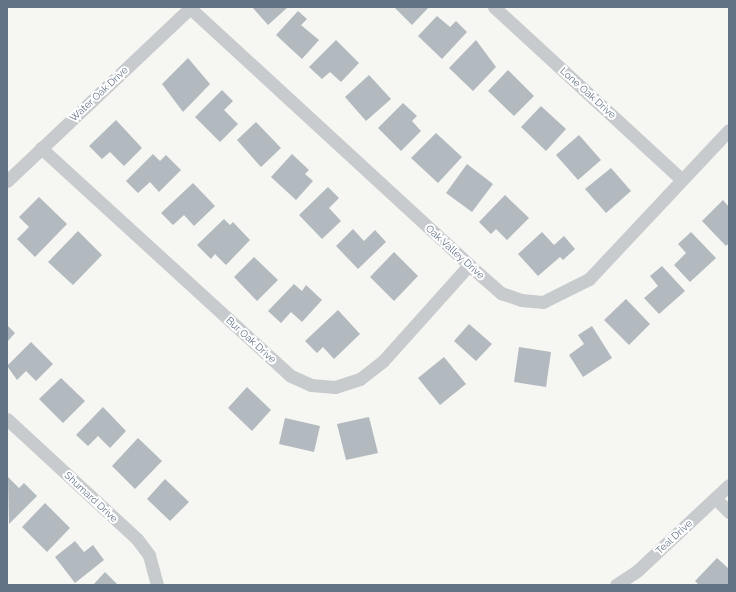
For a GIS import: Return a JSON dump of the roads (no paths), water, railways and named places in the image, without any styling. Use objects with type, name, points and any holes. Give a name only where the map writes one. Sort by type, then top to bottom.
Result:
[{"type":"street","name":"Oak Valley Drive","points":[[191,7],[501,293],[521,300],[542,302],[589,279],[729,130]]},
{"type":"street","name":"Water Oak Drive","points":[[7,181],[191,7]]},
{"type":"street","name":"Lone Oak Drive","points":[[494,7],[682,180]]},
{"type":"street","name":"Bur Oak Drive","points":[[41,148],[290,376],[311,385],[335,387],[360,378],[383,361],[470,265]]},
{"type":"street","name":"Shumard Drive","points":[[7,419],[137,539],[149,555],[157,585]]},
{"type":"street","name":"Teal Drive","points":[[616,585],[637,571],[729,485]]},
{"type":"street","points":[[715,498],[729,512]]}]
